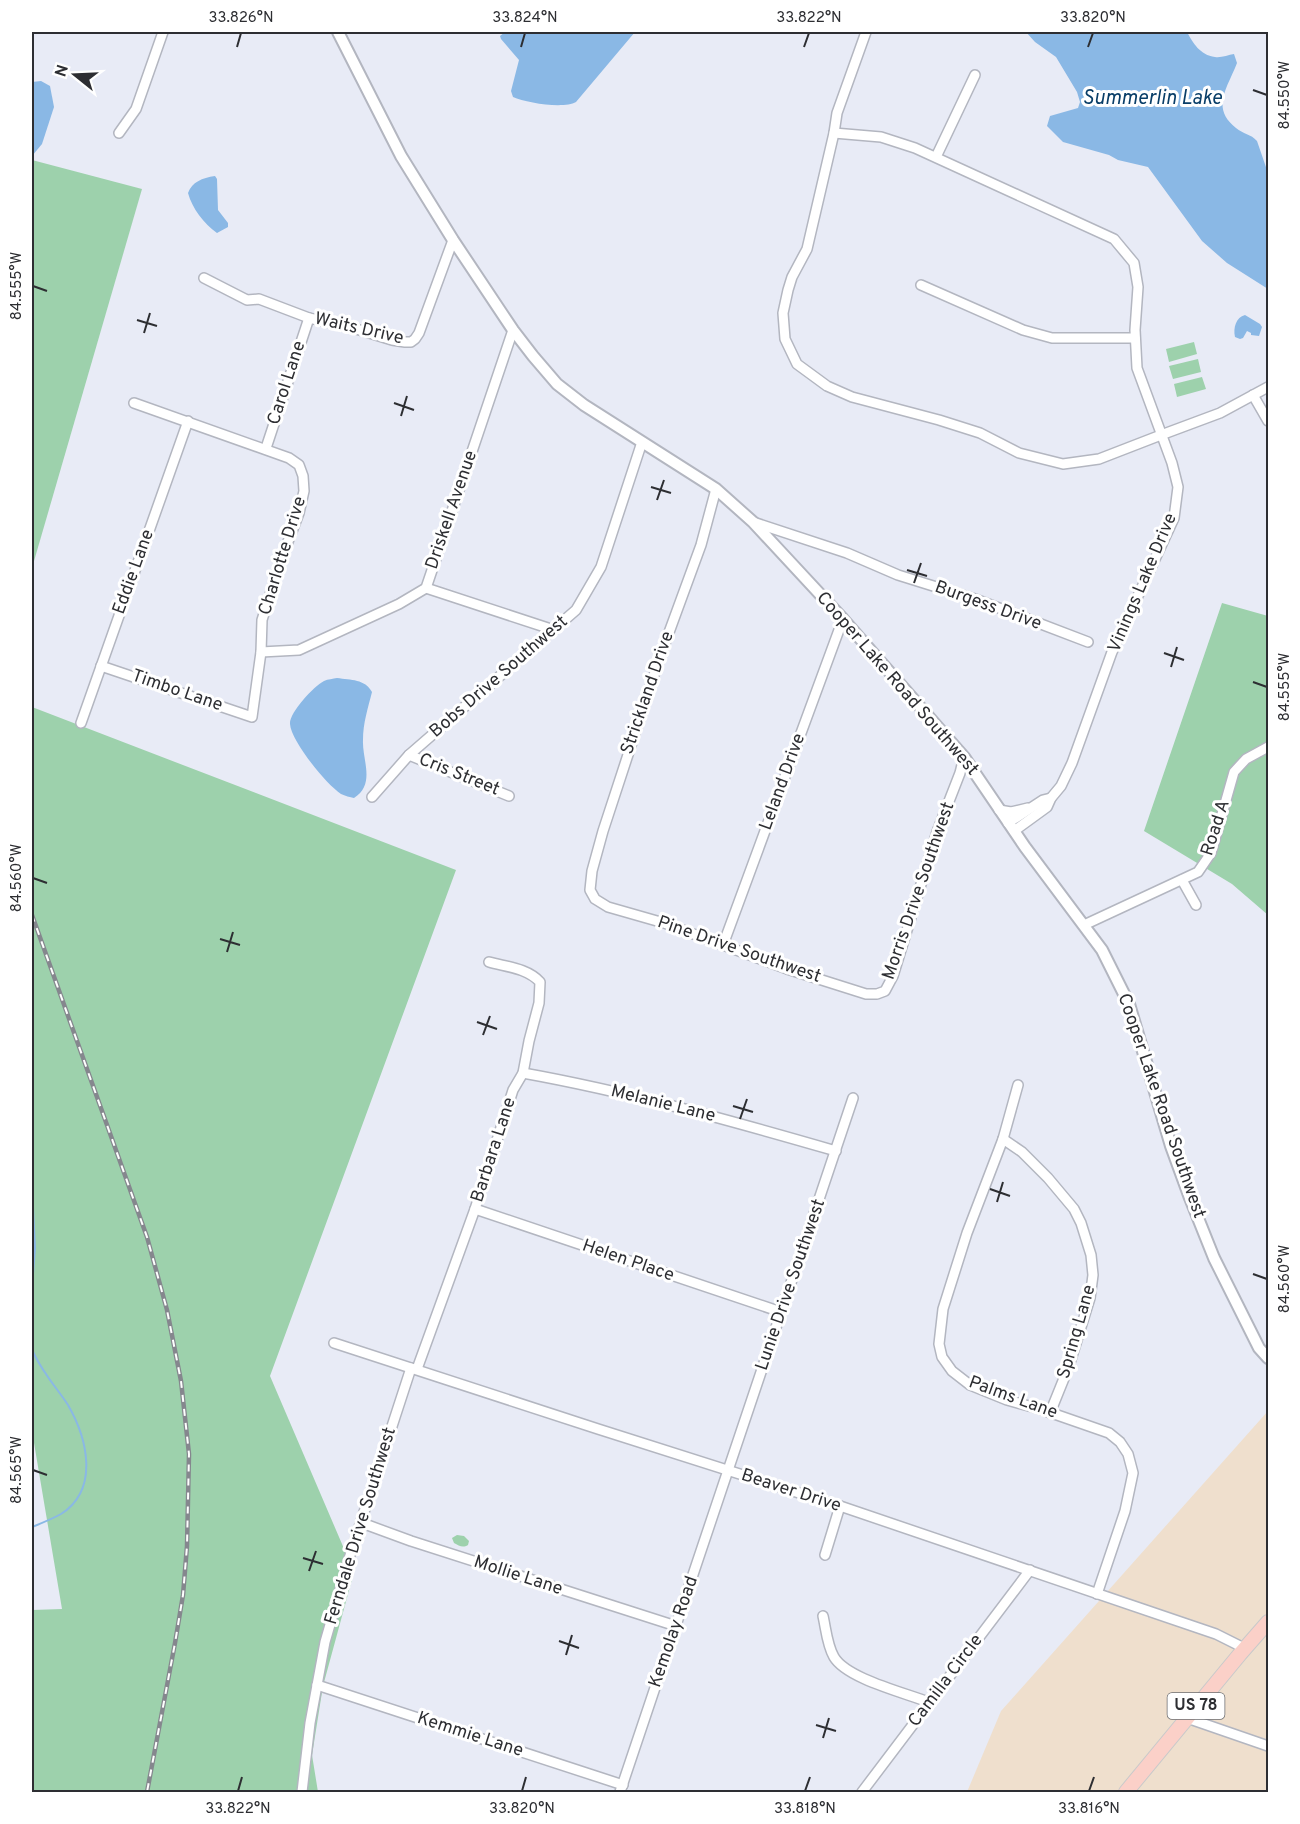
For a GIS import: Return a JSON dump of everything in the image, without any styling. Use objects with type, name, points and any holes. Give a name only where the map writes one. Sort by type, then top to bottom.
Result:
[{"type":"main road","name":"US 78","points":[[1126,1792],[1244,1648],[1269,1623]]},
{"type":"street","points":[[119,133],[136,109],[162,32]]},
{"type":"street","name":"Cooper Lake Road Southwest","points":[[338,32],[401,156],[453,240],[533,357],[557,384],[584,405],[716,489],[753,522],[843,620],[963,757],[1011,827],[1102,950],[1129,1004],[1162,1115],[1190,1198],[1214,1258],[1260,1348],[1269,1358]]},
{"type":"street","points":[[866,32],[837,112],[807,249],[792,277],[783,313],[785,339],[797,364],[826,386],[852,397],[980,433],[1019,453],[1063,464],[1099,459],[1220,413],[1269,387]]},
{"type":"street","points":[[936,158],[975,75]]},
{"type":"street","name":"Vinings Lake Drive","points":[[834,133],[882,137],[915,148],[1114,239],[1134,263],[1138,287],[1135,338],[1137,368],[1178,487],[1174,518],[1112,652],[1072,763],[1061,786],[1047,807],[1011,827]]},
{"type":"street","name":"Waits Drive","points":[[204,278],[247,300],[259,299],[309,318],[405,342],[415,339],[422,327],[453,240]]},
{"type":"street","points":[[921,285],[1038,335],[1052,338],[1135,338]]},
{"type":"street","name":"Carol Lane","points":[[266,448],[309,318]]},
{"type":"street","name":"Driskell Avenue","points":[[261,652],[299,650],[399,604],[426,588],[513,330]]},
{"type":"street","points":[[1253,395],[1269,421]]},
{"type":"street","name":"Charlotte Drive","points":[[134,403],[266,448],[299,465],[303,476],[304,491],[299,513],[262,620],[261,652],[252,717]]},
{"type":"street","name":"Eddie Lane","points":[[81,723],[188,421]]},
{"type":"street","name":"Bobs Drive Southwest","points":[[372,797],[410,755],[576,610],[601,567],[642,442]]},
{"type":"street","name":"Strickland Drive","points":[[595,899],[590,890],[592,871],[603,831],[656,668],[701,545],[716,489]]},
{"type":"street","name":"Burgess Drive","points":[[753,522],[847,553],[898,574],[978,600],[1088,642]]},
{"type":"street","points":[[426,588],[554,630]]},
{"type":"street","name":"Leland Drive","points":[[723,945],[843,620]]},
{"type":"street","name":"Timbo Lane","points":[[101,666],[252,717]]},
{"type":"street","name":"Road A","points":[[1084,925],[1198,872],[1211,853],[1234,772],[1246,759],[1269,747]]},
{"type":"street","name":"Cris Street","points":[[410,755],[509,796]]},
{"type":"street","name":"Morris Drive Southwest","points":[[885,991],[893,976],[934,842],[960,773],[963,757]]},
{"type":"street","points":[[1011,827],[1033,807],[1051,798]]},
{"type":"street","points":[[999,810],[1011,812],[1033,807]]},
{"type":"street","points":[[1182,880],[1196,905]]},
{"type":"street","name":"Pine Drive Southwest","points":[[595,899],[608,907],[664,923],[787,969],[866,994],[885,991]]},
{"type":"street","name":"Barbara Lane","points":[[414,1368],[476,1209],[513,1090],[523,1073],[539,1003],[540,982],[534,976],[526,971],[489,962]]},
{"type":"street","name":"Melanie Lane","points":[[523,1073],[678,1106],[836,1151]]},
{"type":"street","name":"Palms Lane","points":[[1018,1085],[1003,1139],[967,1233],[943,1309],[939,1344],[942,1357],[952,1371],[970,1385],[1007,1400],[1109,1433],[1120,1442],[1128,1454],[1134,1473],[1125,1511],[1097,1594]]},
{"type":"street","name":"Lunie Drive Southwest","points":[[728,1471],[853,1098]]},
{"type":"street","name":"Spring Lane","points":[[1003,1139],[1022,1152],[1074,1209],[1091,1255],[1093,1275],[1090,1298],[1070,1366],[1050,1413]]},
{"type":"street","name":"Helen Place","points":[[476,1209],[781,1312]]},
{"type":"street","name":"Beaver Drive","points":[[334,1342],[840,1506],[1216,1635],[1244,1648]]},
{"type":"street","name":"Ferndale Drive Southwest","points":[[302,1792],[303,1768],[328,1632],[341,1584],[414,1368]]},
{"type":"street","name":"Kemolay Road","points":[[621,1789],[728,1471]]},
{"type":"street","points":[[825,1555],[840,1506]]},
{"type":"street","name":"Mollie Lane","points":[[362,1523],[411,1541],[676,1626]]},
{"type":"street","name":"Camilla Circle","points":[[862,1792],[1030,1570]]},
{"type":"street","points":[[823,1616],[830,1649],[834,1659],[841,1665],[864,1678],[931,1703]]},
{"type":"street","name":"Kemmie Lane","points":[[317,1685],[621,1789]]},
{"type":"street","points":[[1186,1718],[1269,1746]]},
{"type":"shaded area","points":[[1268,1411],[1268,1792],[967,1792],[1001,1711]]},
{"type":"green space","points":[[32,160],[142,189],[32,568]]},
{"type":"green space","points":[[1194,342],[1197,354],[1169,362],[1166,349]]},
{"type":"green space","points":[[1198,359],[1201,372],[1173,379],[1169,366]]},
{"type":"green space","points":[[1202,377],[1206,389],[1177,397],[1174,384]]},
{"type":"green space","points":[[1222,603],[1268,616],[1268,915],[1232,884],[1144,831]]},
{"type":"green space","points":[[32,707],[456,870],[270,1376],[354,1572],[323,1686],[312,1755],[318,1792],[32,1792],[32,1610],[62,1609],[32,1431]]},
{"type":"green space","points":[[457,1535],[464,1536],[469,1541],[468,1545],[461,1546],[454,1543],[452,1538]]},
{"type":"water","points":[[505,32],[635,32],[576,102],[554,105],[513,97],[511,91],[519,60],[501,39],[500,36]]},
{"type":"water","name":"Summerlin Lake","points":[[1026,32],[1187,32],[1205,54],[1222,57],[1234,54],[1237,63],[1223,97],[1224,113],[1239,130],[1257,141],[1268,173],[1268,289],[1227,263],[1202,241],[1148,167],[1063,142],[1047,126],[1050,116],[1078,108],[1080,102],[1077,92],[1056,57],[1035,42]]},
{"type":"water","points":[[41,81],[50,86],[54,107],[42,144],[32,156],[32,82]]},
{"type":"water","points":[[215,176],[218,210],[228,223],[228,227],[217,233],[199,215],[188,193],[198,181]]},
{"type":"water","points":[[1245,315],[1262,327],[1259,336],[1251,335],[1247,331],[1243,338],[1235,337],[1236,323]]},
{"type":"water","points":[[337,678],[362,682],[372,692],[363,734],[365,786],[354,798],[341,794],[319,772],[296,741],[290,724],[293,713],[309,694],[324,681]]},
{"type":"waterway","points":[[32,1188],[35,1248],[32,1287]]},
{"type":"waterway","points":[[32,1350],[75,1418],[86,1462],[81,1491],[73,1503],[61,1514],[32,1527]]},
{"type":"railway","points":[[32,915],[147,1237],[167,1310],[181,1381],[189,1454],[187,1546],[183,1595],[147,1792]]}]
